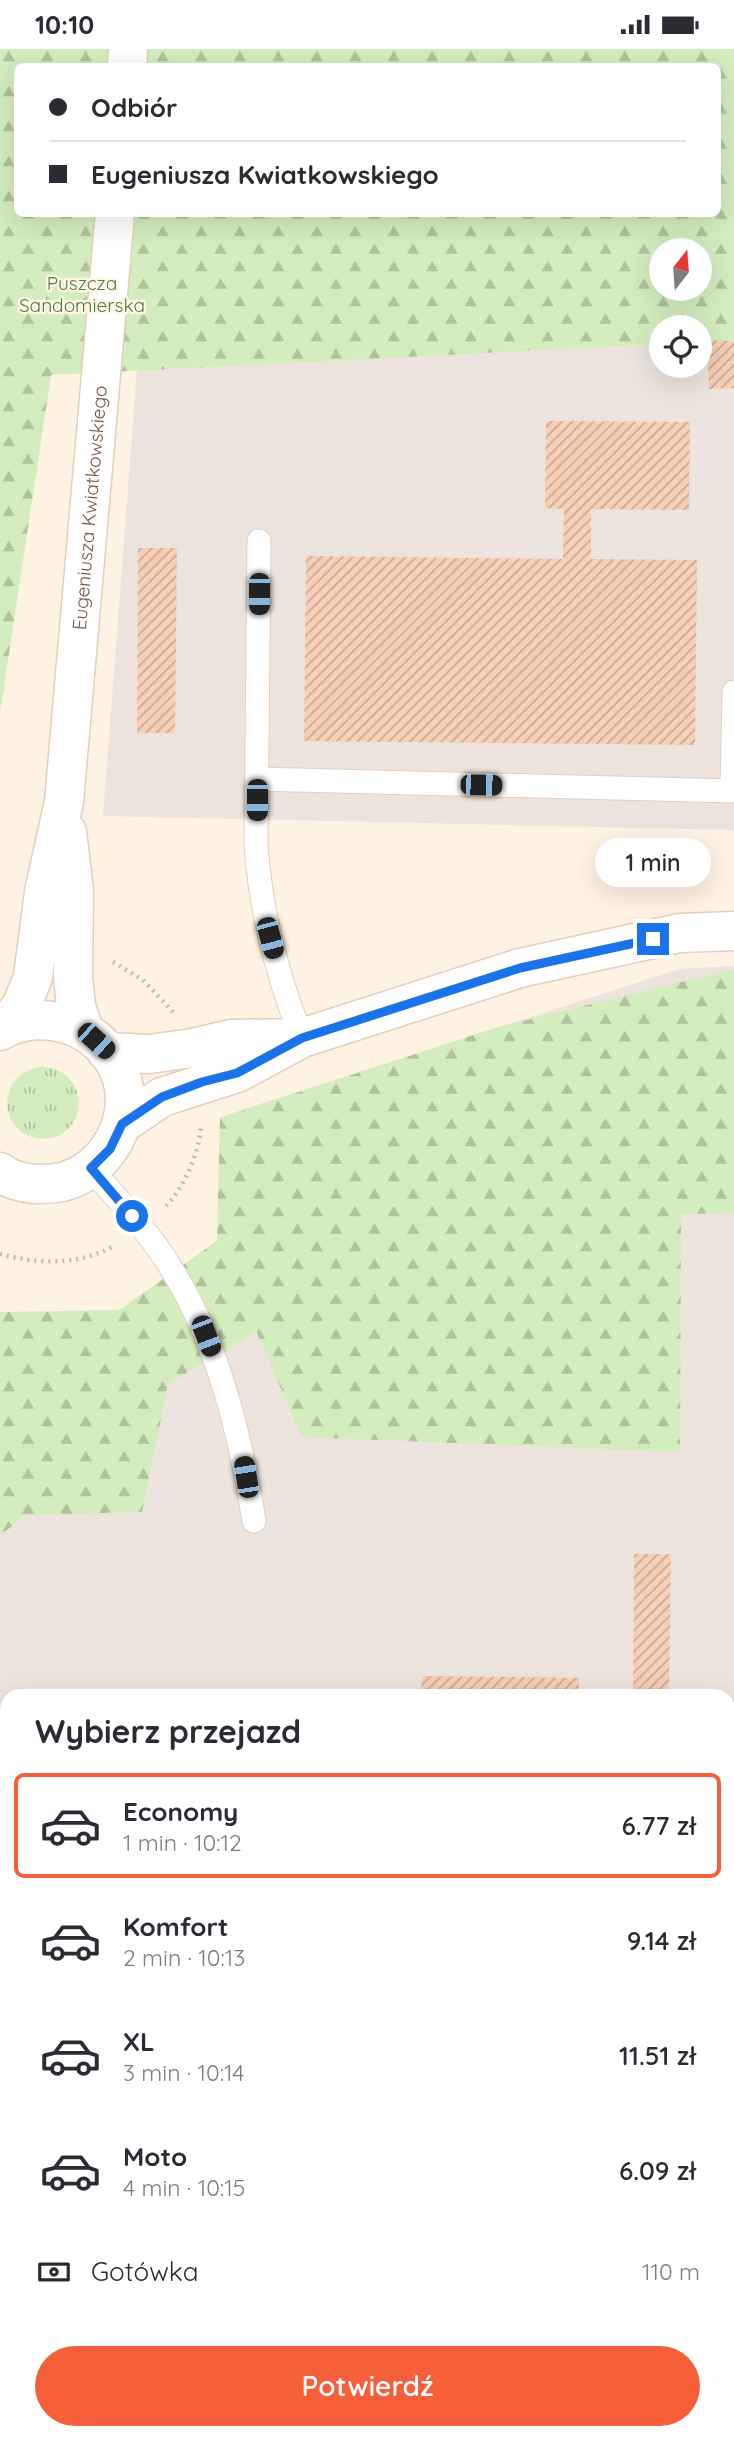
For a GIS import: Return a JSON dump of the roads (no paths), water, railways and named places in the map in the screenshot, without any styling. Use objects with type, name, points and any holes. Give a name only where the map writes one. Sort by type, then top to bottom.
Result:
[{"type":"street","name":"Eugeniusza Kwiatkowskiego","points":[[2,1030],[22,1005],[33,977],[44,892],[64,802],[115,217]]},
{"type":"street","name":"Eugeniusza Kwiatkowskiego","points":[[64,802],[74,890],[73,977],[76,1006],[96,1041],[120,1073],[125,1098],[122,1124]]},
{"type":"street","points":[[9,1186],[50,1184],[72,1179],[91,1168],[110,1149],[122,1124],[162,1097],[237,1073],[302,1038],[520,968],[680,933],[734,931]]},
{"type":"street","points":[[2,1030],[30,1020],[58,1020],[96,1041],[149,1054],[231,1039],[302,1038]]},
{"type":"lane","points":[[259,541],[256,846],[259,884],[288,1003],[302,1038]]},
{"type":"lane","points":[[257,779],[732,791],[734,692]]},
{"type":"lane","points":[[91,1168],[143,1229],[174,1271],[199,1318],[220,1371],[243,1455],[254,1521]]},
{"type":"park label","name":"Puszcza Sandomierska","points":[[82,294]]}]
